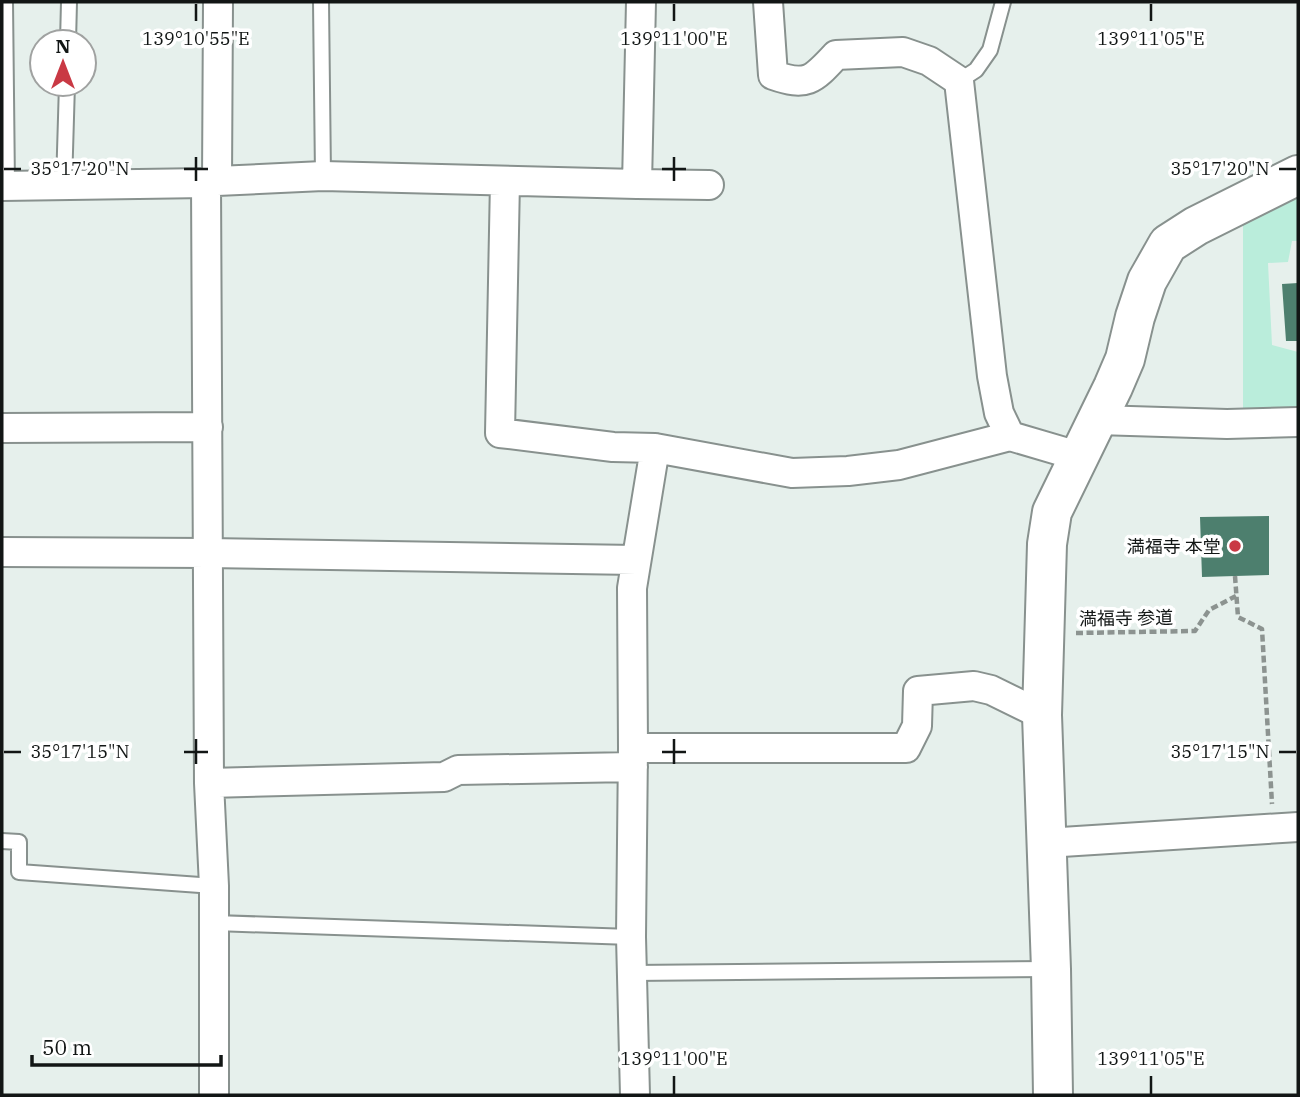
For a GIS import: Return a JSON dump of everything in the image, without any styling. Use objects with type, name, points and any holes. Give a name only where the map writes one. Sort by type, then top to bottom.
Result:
[{"type":"street","points":[[214,1095],[215,923],[209,783],[208,427],[218,2]]},
{"type":"street","points":[[637,184],[641,2]]},
{"type":"street","points":[[768,2],[773,75],[792,81],[809,80],[820,73],[836,55],[903,52],[929,61],[959,81],[992,376],[999,413],[1010,436]]},
{"type":"street","points":[[1053,1095],[1042,715],[1047,544],[1052,512],[1125,359],[1147,281],[1168,244],[1196,226],[1298,175]]},
{"type":"street","points":[[4,186],[212,182],[323,176],[709,185]]},
{"type":"street","points":[[505,181],[500,433],[613,447],[655,447],[792,473],[848,471],[899,465],[1010,436],[1079,456]]},
{"type":"street","points":[[1098,420],[1227,424],[1298,422]]},
{"type":"street","points":[[2,428],[208,427]]},
{"type":"street","points":[[635,1095],[631,937],[632,588],[655,447]]},
{"type":"street","points":[[2,552],[636,560]]},
{"type":"street","points":[[209,783],[444,777],[458,770],[633,757],[906,748],[917,726],[918,691],[974,686],[992,690],[1042,715]]},
{"type":"street","points":[[1046,844],[1286,828]]},
{"type":"lane","points":[[4,186],[5,2]]},
{"type":"lane","points":[[68,28],[69,2]]},
{"type":"lane","points":[[321,2],[323,176]]},
{"type":"lane","points":[[959,81],[976,71],[990,50],[1003,2]]},
{"type":"lane","points":[[64,184],[67,98]]},
{"type":"lane","points":[[2,841],[19,842],[19,872],[214,886]]},
{"type":"lane","points":[[215,923],[631,937]]},
{"type":"lane","points":[[632,973],[1051,969]]},
{"type":"path","points":[[1235,576],[1238,617],[1262,629],[1286,828]]},
{"type":"path","name":"満福寺 参道","points":[[1044,633],[1195,631],[1209,610],[1236,596]]},
{"type":"green space","points":[[1297,192],[1298,241],[1292,241],[1288,262],[1268,263],[1272,345],[1298,352],[1298,414],[1243,416],[1243,218]]},
{"type":"building","points":[[1298,283],[1298,341],[1286,341],[1282,284]]},
{"type":"building","name":"満福寺 本堂","points":[[1269,516],[1269,575],[1202,577],[1200,517]]},
{"type":"place","name":"満福寺 本堂","points":[[1235,546]]}]
